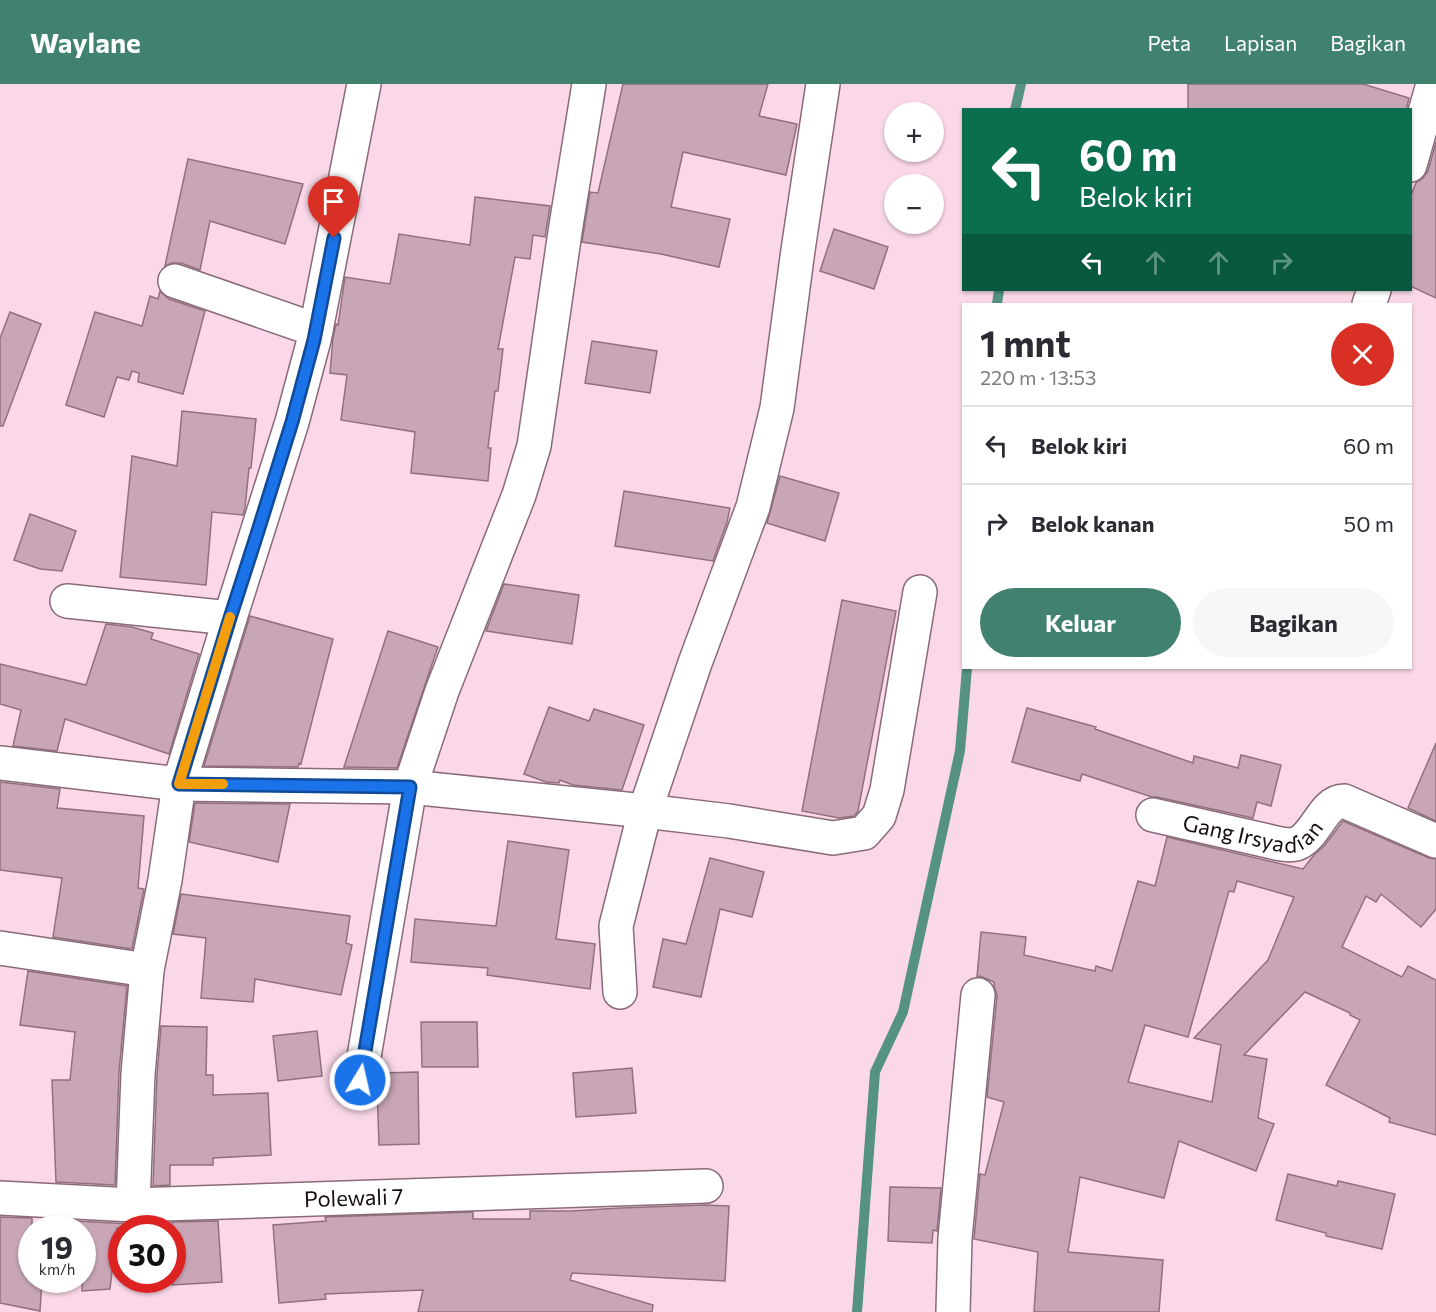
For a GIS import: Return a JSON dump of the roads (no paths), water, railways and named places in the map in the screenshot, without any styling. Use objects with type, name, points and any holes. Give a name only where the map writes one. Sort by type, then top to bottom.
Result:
[{"type":"street","points":[[133,1205],[138,1074],[147,970],[165,880],[179,784],[292,422],[316,330],[364,84]]},
{"type":"street","points":[[360,1080],[410,787],[442,691],[519,495],[534,446],[589,84]]},
{"type":"street","points":[[620,992],[616,926],[645,811],[695,663],[753,507],[777,408],[823,84]]},
{"type":"street","points":[[1412,158],[1434,84]]},
{"type":"street","points":[[176,281],[316,330]]},
{"type":"street","points":[[0,763],[179,784],[410,787],[645,811],[833,838],[864,833],[879,816],[887,790],[920,592]]},
{"type":"street","points":[[67,601],[230,618]]},
{"type":"street","name":"Gang Irsyadian","points":[[1153,815],[1286,845],[1296,844],[1307,837],[1330,807],[1344,801],[1436,841]]},
{"type":"street","points":[[0,948],[147,970]]},
{"type":"street","points":[[953,1312],[955,1238],[978,995]]},
{"type":"street","name":"Polewali 7","points":[[0,1198],[133,1205],[706,1186]]},
{"type":"waterway","points":[[1015,108],[1021,84]]},
{"type":"waterway","points":[[997,303],[999,291]]},
{"type":"waterway","points":[[857,1312],[875,1072],[903,1012],[960,751],[967,669]]}]
